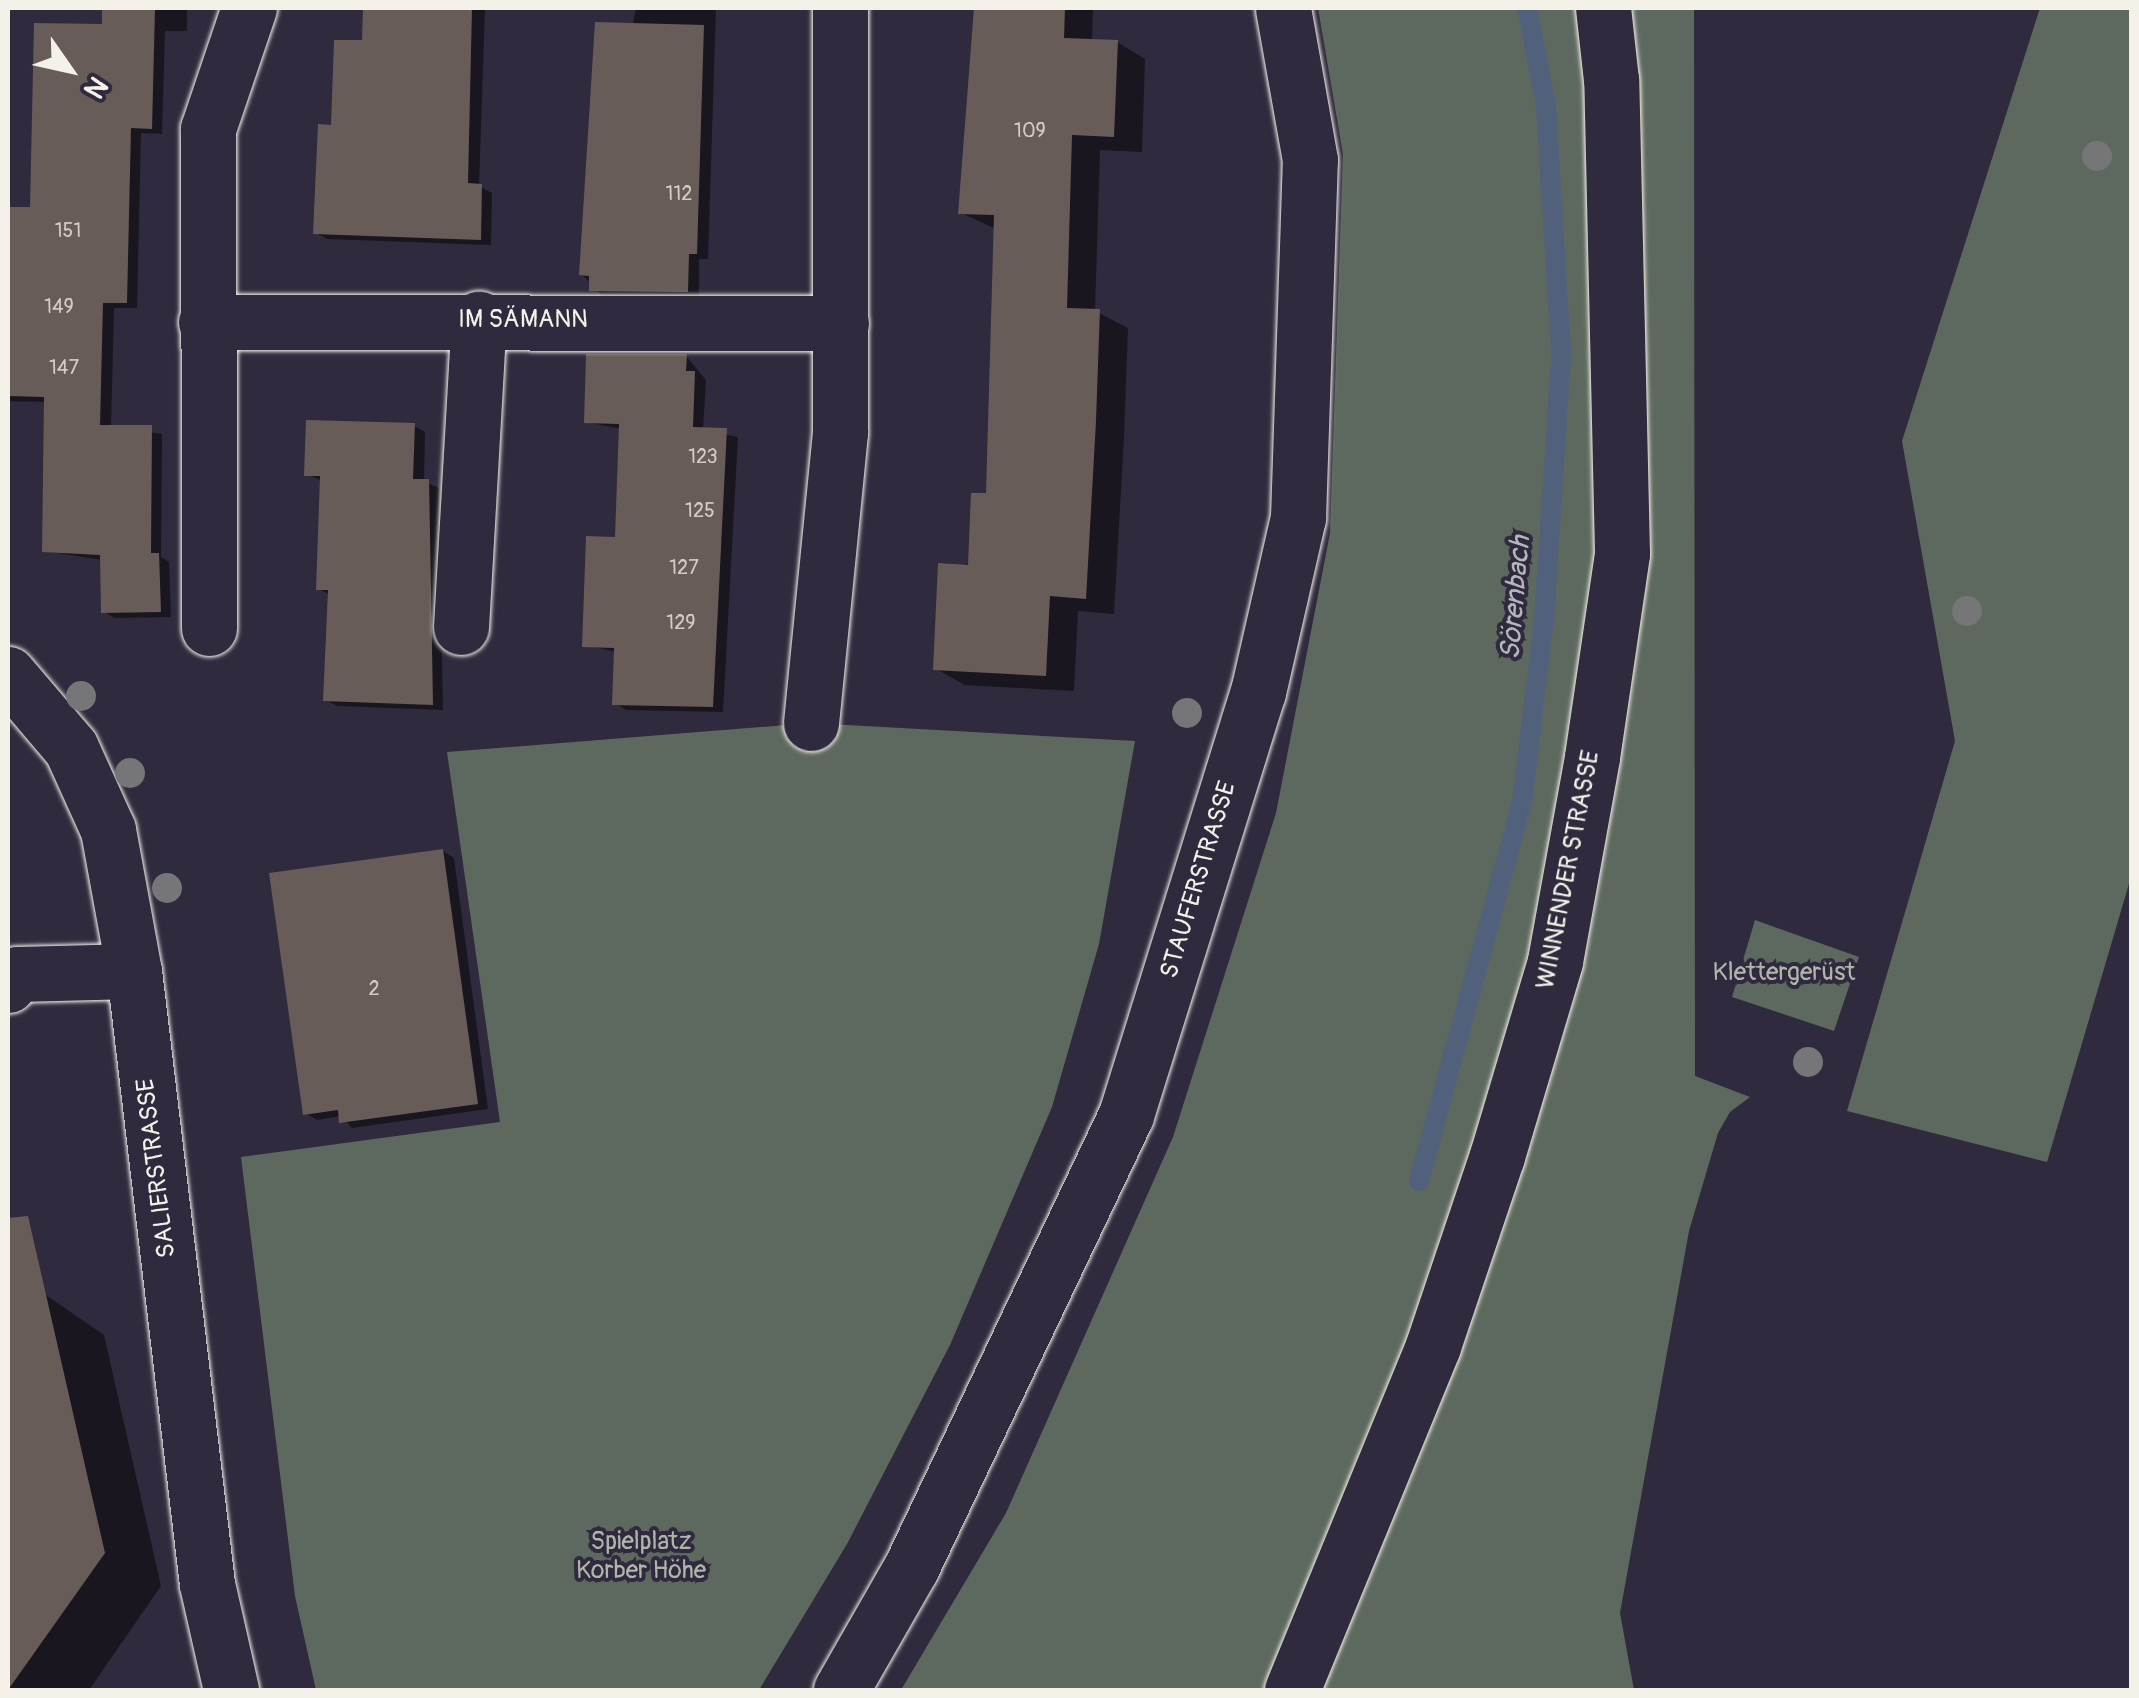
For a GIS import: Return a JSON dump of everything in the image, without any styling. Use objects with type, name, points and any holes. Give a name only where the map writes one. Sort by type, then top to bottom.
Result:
[{"type":"street","points":[[209,628],[208,129],[249,8]]},
{"type":"street","points":[[811,723],[840,432],[840,8]]},
{"type":"street","name":"STAUFERSTRASSE","points":[[841,1690],[910,1568],[1126,1115],[1258,692],[1299,498],[1310,160],[1283,8]]},
{"type":"street","name":"WINNENDER STRASSE","points":[[1292,1690],[1434,1346],[1497,1156],[1554,961],[1586,794],[1622,553],[1611,80],[1603,8]]},
{"type":"street","points":[[461,626],[479,318]]},
{"type":"street","name":"IM SÄMANN","points":[[206,322],[479,318],[840,323]]},
{"type":"street","name":"SALIERSTRASSE","points":[[8,674],[71,748],[108,830],[134,971],[207,1584],[232,1690]]},
{"type":"street","points":[[8,985],[17,974],[134,971]]},
{"type":"green space","points":[[1318,8],[1694,8],[1695,1076],[1750,1097],[1730,1112],[1718,1133],[1689,1231],[1620,1613],[1634,1690],[901,1690],[1006,1513],[1173,1137],[1276,813],[1330,533],[1343,154]]},
{"type":"green space","points":[[2040,8],[2132,8],[2131,877],[2047,1162],[1847,1111],[1955,741],[1902,441]]},
{"type":"green space","name":"Spielplatz Korber Höhe","points":[[811,723],[1135,741],[1099,944],[1052,1107],[950,1345],[847,1544],[759,1690],[316,1690],[295,1596],[241,1157],[500,1122],[447,752]]},
{"type":"green space","name":"Klettergerüst","points":[[1755,920],[1859,957],[1834,1031],[1732,997]]},
{"type":"building","points":[[102,8],[155,8],[152,129],[131,128],[127,303],[103,303],[100,425],[152,425],[151,553],[159,553],[161,612],[101,613],[100,555],[42,552],[44,397],[8,396],[8,207],[30,207],[34,23],[102,24]]},
{"type":"building","points":[[363,8],[472,8],[468,183],[482,184],[481,240],[313,234],[318,124],[331,125],[334,40],[362,40]]},
{"type":"building","points":[[974,8],[1065,8],[1064,38],[1118,40],[1114,137],[1072,135],[1067,308],[1100,309],[1096,421],[1086,599],[1050,596],[1046,676],[933,670],[938,563],[968,565],[971,493],[986,493],[994,215],[958,214]]},
{"type":"building","points":[[595,22],[704,25],[697,254],[689,254],[688,292],[589,291],[589,276],[579,275]]},
{"type":"building","points":[[586,354],[687,354],[686,371],[695,371],[693,427],[727,428],[713,707],[612,705],[614,648],[582,647],[586,536],[615,537],[619,424],[584,423]]},
{"type":"building","points":[[306,420],[415,423],[413,479],[429,479],[433,705],[323,701],[328,590],[316,590],[320,476],[304,476]]},
{"type":"building","points":[[443,849],[478,1104],[339,1123],[338,1110],[303,1115],[269,873]]},
{"type":"building","points":[[28,1216],[105,1553],[8,1690],[8,1218]]},
{"type":"waterway","name":"Sörenbach","points":[[1419,1181],[1522,801],[1544,619],[1561,353],[1546,106],[1527,8]]}]
